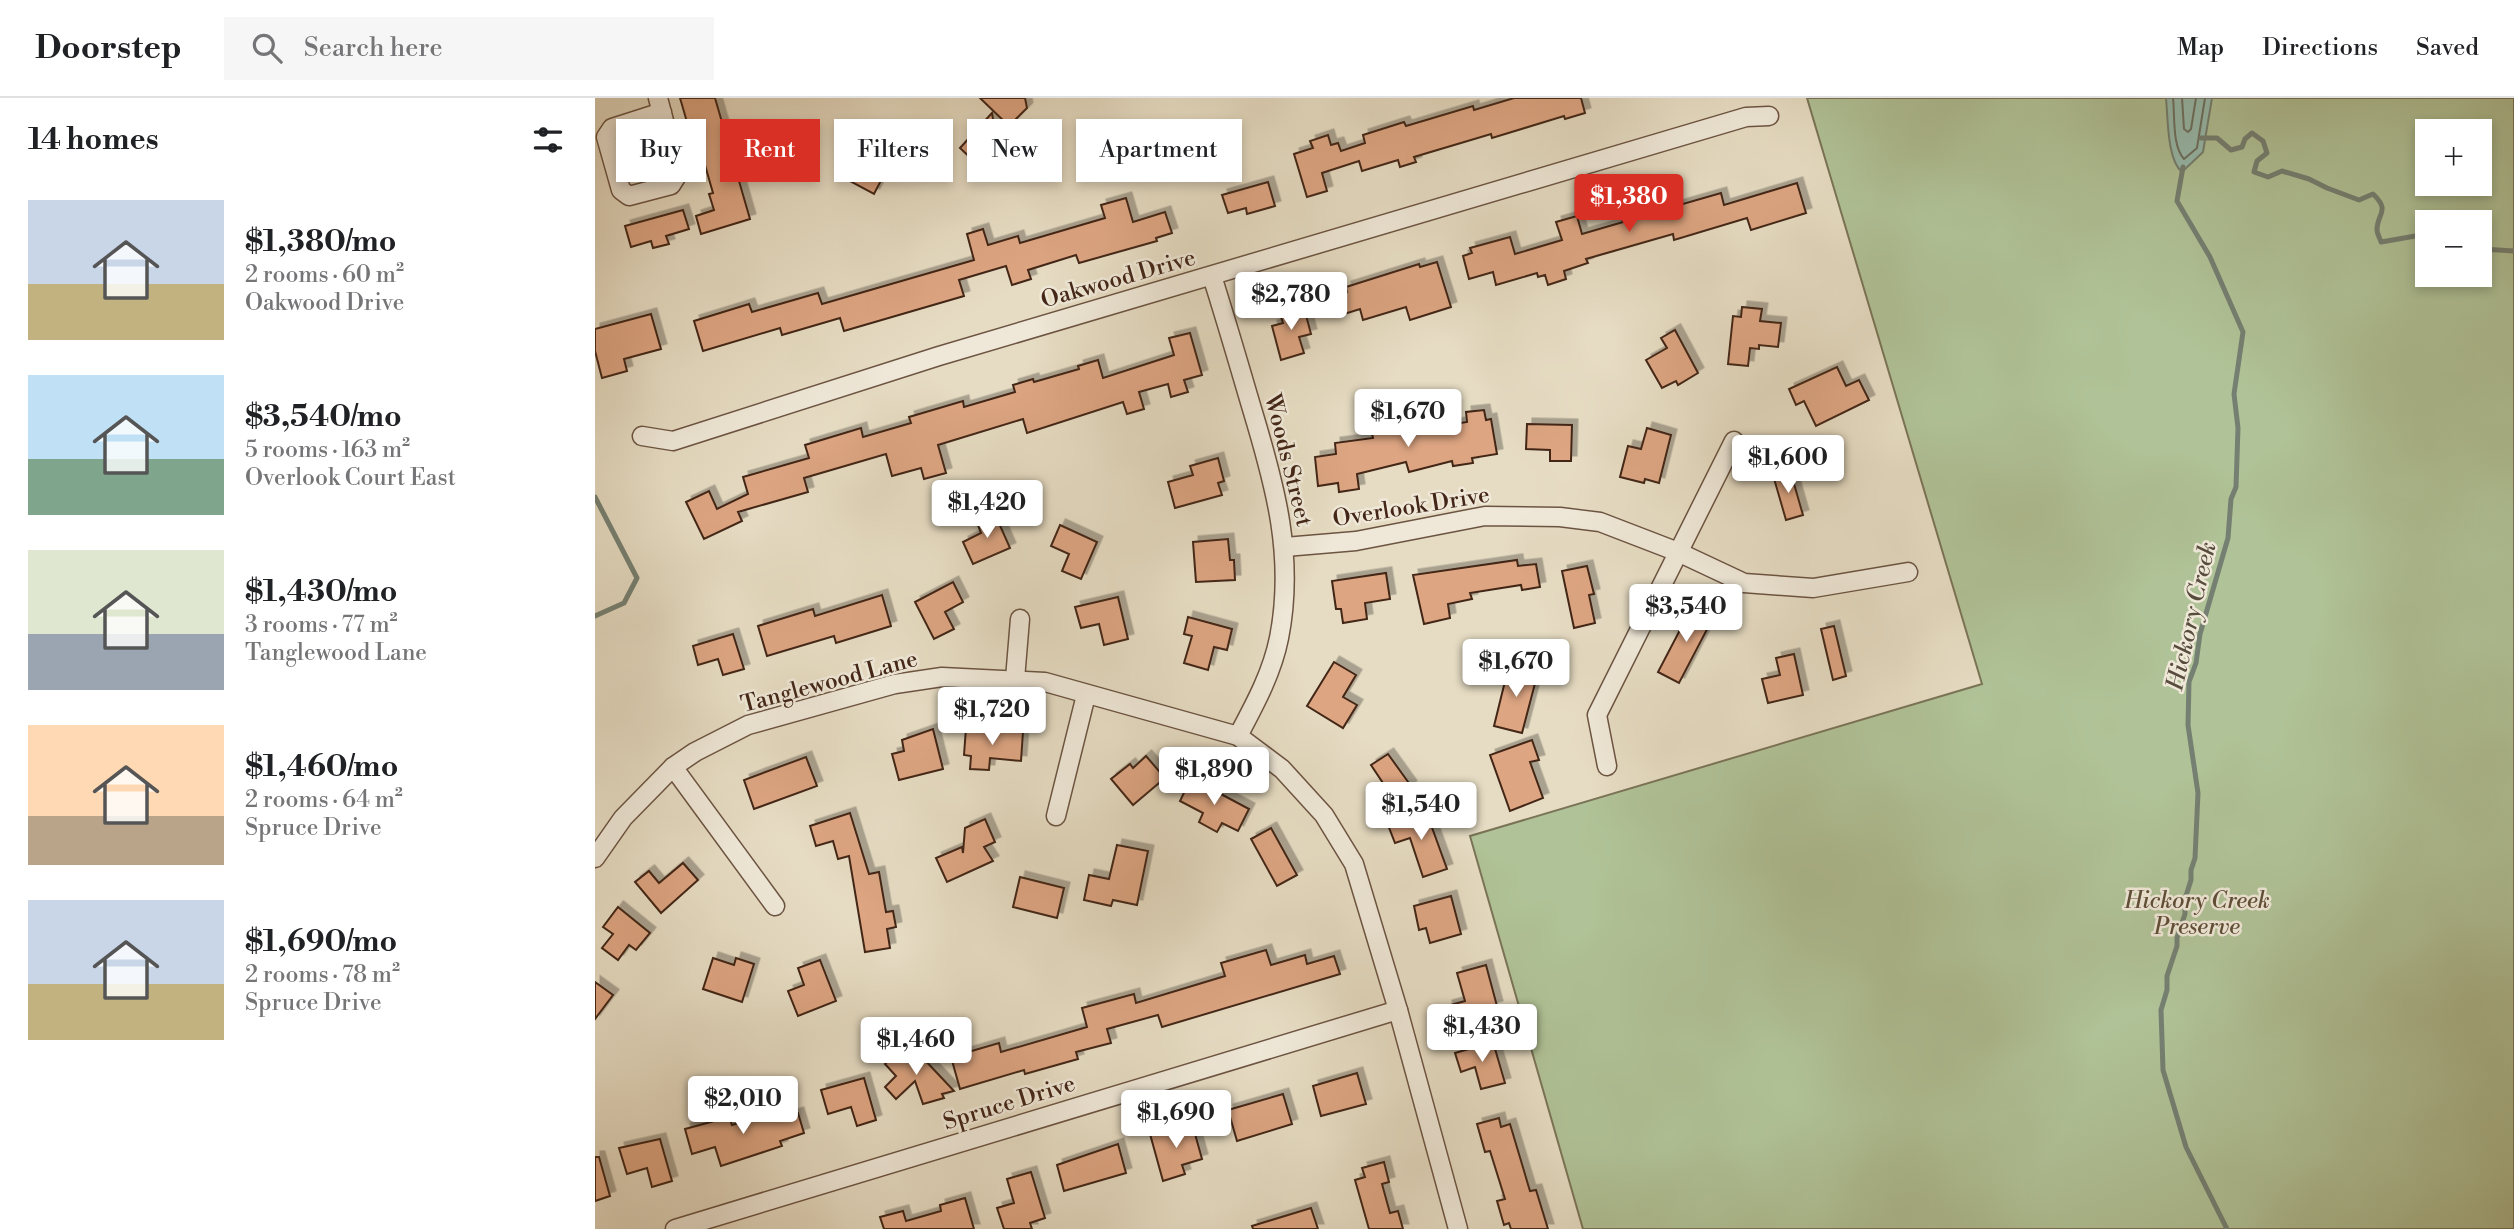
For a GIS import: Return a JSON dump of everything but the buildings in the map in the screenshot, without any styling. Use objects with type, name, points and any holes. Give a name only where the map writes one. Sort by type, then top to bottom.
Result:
[{"type":"street","points":[[660,105],[678,168],[675,180],[671,185],[635,196],[624,194],[606,142],[608,132],[660,105]]},
{"type":"street","name":"Oakwood Drive","points":[[642,436],[673,441],[939,356],[1746,117],[1769,116]]},
{"type":"street","name":"Woods Street","points":[[1212,276],[1273,481],[1285,547],[1279,639],[1262,691],[1238,736]]},
{"type":"street","points":[[1607,766],[1597,715],[1734,441]]},
{"type":"street","name":"Overlook Drive","points":[[1285,547],[1356,541],[1485,516],[1560,517],[1600,522],[1678,552],[1744,583],[1813,587],[1908,572]]},
{"type":"street","points":[[1015,679],[1020,619]]},
{"type":"street","name":"Tanglewood Lane","points":[[595,858],[623,818],[673,767],[719,739],[748,725],[874,689],[942,677],[1045,682],[1238,736],[1282,769],[1324,815],[1354,864],[1398,1010],[1458,1229]]},
{"type":"street","points":[[1056,816],[1086,695]]},
{"type":"street","points":[[673,767],[775,906]]},
{"type":"street","name":"Spruce Drive","points":[[675,1229],[1398,1010]]},
{"type":"green space","name":"Hickory Creek Preserve","points":[[1807,98],[2514,98],[2514,1229],[1583,1229],[1470,836],[1982,684]]},
{"type":"water","points":[[2166,98],[2212,98],[2203,152],[2182,172],[2171,149]]},
{"type":"waterway","points":[[2201,138],[2217,138],[2231,150],[2242,147],[2245,139],[2252,133],[2263,141],[2267,153],[2257,161],[2254,172],[2268,177],[2282,171],[2359,200],[2373,194],[2382,208],[2377,230],[2381,242],[2415,236]]},
{"type":"waterway","name":"Hickory Creek","points":[[2183,167],[2177,201],[2210,257],[2243,332],[2234,394],[2238,428],[2236,487],[2231,499],[2228,538],[2189,682],[2188,725],[2198,793],[2195,858],[2185,899],[2185,914],[2167,976],[2167,990],[2161,1010],[2163,1070],[2186,1147],[2227,1229]]},
{"type":"waterway","points":[[2492,250],[2514,251]]},
{"type":"waterway","points":[[595,497],[637,578],[624,603],[595,616]]}]
